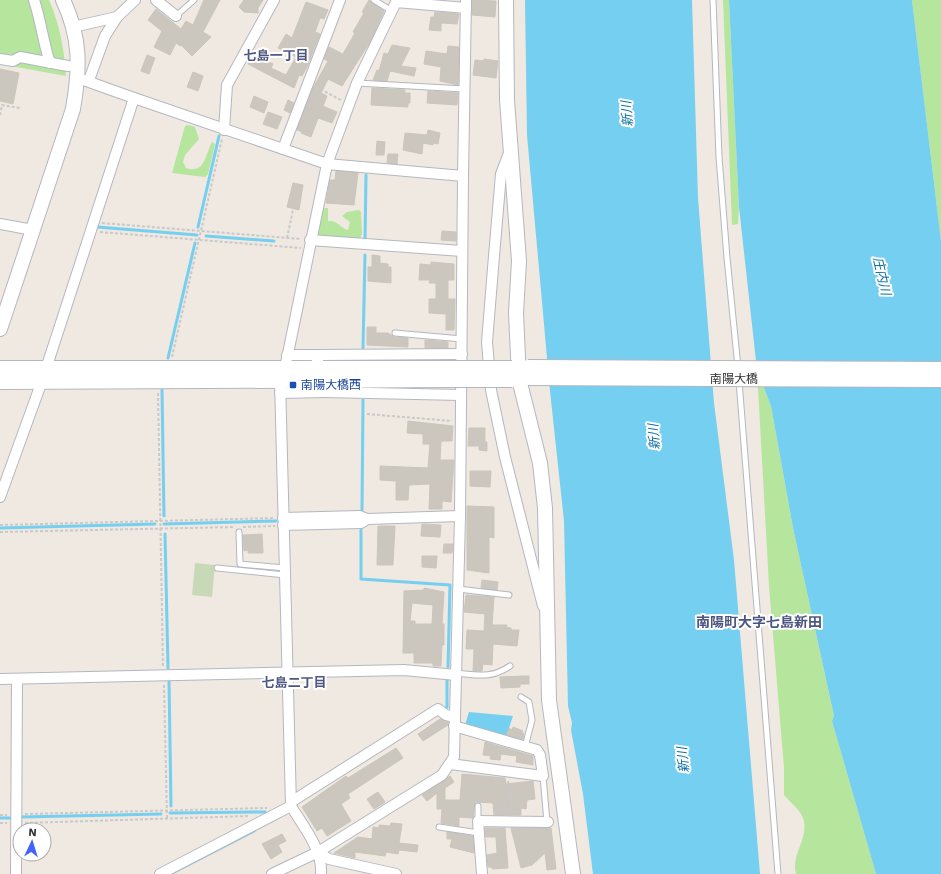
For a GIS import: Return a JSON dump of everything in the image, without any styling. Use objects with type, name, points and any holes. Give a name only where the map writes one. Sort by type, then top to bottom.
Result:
[{"type":"street","points":[[34,0],[41,22],[43,42],[50,63]]},
{"type":"street","points":[[63,0],[73,27],[78,58],[84,79]]},
{"type":"street","points":[[0,328],[84,79],[105,36],[117,17],[135,0]]},
{"type":"street","points":[[156,0],[176,16]]},
{"type":"street","points":[[224,130],[227,85],[274,0]]},
{"type":"street","points":[[282,149],[340,0]]},
{"type":"street","points":[[506,0],[507,100],[519,261],[516,313],[520,373],[540,463],[547,549],[549,700],[570,873]]},
{"type":"street","points":[[272,874],[318,852],[442,775],[454,757],[460,516],[466,4],[396,2],[357,83],[327,164],[309,244],[283,374],[283,522],[290,805],[318,852],[322,864],[320,874]]},
{"type":"street","points":[[73,27],[117,17]]},
{"type":"street","points":[[0,59],[12,61],[20,57],[68,66]]},
{"type":"street","points":[[84,79],[224,130],[327,164],[463,176]]},
{"type":"street","points":[[0,496],[42,382],[134,98]]},
{"type":"street","points":[[511,148],[501,174],[494,256],[488,342],[491,390],[505,457],[548,626]]},
{"type":"street","points":[[0,224],[33,230]]},
{"type":"street","points":[[309,244],[462,251]]},
{"type":"street","points":[[311,374],[320,354]]},
{"type":"street","points":[[0,382],[158,381],[283,374],[320,354],[462,354]]},
{"type":"street","points":[[0,368],[169,368],[283,374],[520,373]]},
{"type":"street","name":"南陽大橋","points":[[520,373],[941,369]]},
{"type":"street","name":"南陽大橋","points":[[520,373],[941,380]]},
{"type":"street","points":[[283,374],[324,392],[461,395]]},
{"type":"street","points":[[311,374],[324,392]]},
{"type":"street","points":[[283,522],[360,516],[367,519],[460,516]]},
{"type":"street","points":[[0,679],[404,670],[456,674]]},
{"type":"street","points":[[16,678],[16,874]]},
{"type":"street","points":[[160,874],[290,805],[438,709],[455,722],[525,747],[538,750],[540,754],[543,776],[450,764]]},
{"type":"street","points":[[482,874],[478,821],[547,822]]},
{"type":"street","points":[[318,852],[329,859],[396,874]]},
{"type":"lane","points":[[176,16],[194,0]]},
{"type":"lane","points":[[374,0],[392,11]]},
{"type":"lane","points":[[713,0],[719,156],[754,565],[778,874]]},
{"type":"lane","points":[[357,83],[464,89]]},
{"type":"lane","points":[[396,333],[462,339]]},
{"type":"lane","points":[[239,532],[240,564],[285,572]]},
{"type":"lane","points":[[217,568],[285,572]]},
{"type":"lane","points":[[458,589],[509,595]]},
{"type":"lane","points":[[456,674],[490,676],[500,673],[510,666]]},
{"type":"lane","points":[[521,697],[529,702],[532,720],[525,747]]},
{"type":"lane","points":[[543,776],[547,822]]},
{"type":"lane","points":[[478,806],[478,821]]},
{"type":"lane","points":[[439,827],[479,833]]},
{"type":"path","points":[[308,83],[349,104]]},
{"type":"path","points":[[0,114],[2,105],[20,108]]},
{"type":"path","points":[[169,368],[200,240],[224,130]]},
{"type":"path","points":[[287,238],[293,210]]},
{"type":"path","points":[[93,227],[287,238],[309,244]]},
{"type":"path","points":[[93,227],[200,240],[309,244]]},
{"type":"path","points":[[158,381],[167,818]]},
{"type":"path","points":[[367,414],[461,422]]},
{"type":"path","points":[[0,525],[161,520],[283,522]]},
{"type":"path","points":[[0,532],[162,530],[283,522]]},
{"type":"path","points":[[506,771],[515,821]]},
{"type":"path","points":[[15,819],[166,810],[290,805]]},
{"type":"path","points":[[0,815],[15,819],[271,816]]},
{"type":"green space","points":[[0,0],[49,0],[61,37],[66,76],[0,64]]},
{"type":"green space","points":[[723,0],[729,0],[739,207],[738,224],[732,225]]},
{"type":"green space","points":[[912,0],[941,0],[941,241]]},
{"type":"green space","points":[[188,125],[195,127],[199,139],[185,155],[183,162],[186,168],[197,169],[203,163],[212,142],[215,144],[208,174],[205,177],[172,173],[185,126]]},
{"type":"green space","points":[[328,208],[328,221],[337,223],[348,230],[350,222],[342,216],[347,212],[359,210],[361,212],[362,234],[360,239],[317,235],[322,210]]},
{"type":"green space","points":[[757,370],[771,406],[793,528],[834,716],[832,721],[876,874],[796,874],[796,859],[803,837],[804,822],[799,811],[784,795],[784,768],[769,586]]},
{"type":"green space","points":[[195,563],[215,565],[212,597],[192,595]]},
{"type":"water","name":"新川","points":[[525,0],[692,0],[698,198],[714,403],[734,560],[760,874],[593,874],[583,794],[568,706],[564,521],[550,391],[527,135]]},
{"type":"water","name":"庄内川","points":[[729,0],[912,0],[941,241],[941,874],[876,874],[832,721],[834,716],[793,528],[771,406],[757,370],[739,207]]},
{"type":"water","points":[[469,712],[513,716],[506,737],[465,725]]},
{"type":"building","points":[[204,0],[220,0],[203,32],[211,37],[192,56],[181,45],[180,46],[176,43],[170,55],[154,47],[162,31],[148,20],[156,9],[181,29],[186,21],[193,25]]},
{"type":"building","points":[[244,0],[263,0],[258,8],[258,13],[244,12],[239,7]]},
{"type":"building","points":[[369,0],[384,11],[370,42],[342,86],[328,79],[321,93],[327,96],[323,106],[337,112],[332,123],[318,118],[311,137],[301,133],[302,132],[297,130],[312,90],[328,61],[324,59],[329,47],[343,54],[355,33],[353,32],[364,13],[362,12]]},
{"type":"building","points":[[472,0],[496,1],[495,17],[472,15]]},
{"type":"building","points":[[306,2],[328,10],[324,19],[320,18],[315,32],[320,34],[307,67],[302,76],[299,75],[294,88],[248,64],[250,59],[253,61],[255,56],[273,64],[271,68],[286,75],[296,57],[278,48],[286,34],[292,38]]},
{"type":"building","points":[[435,12],[459,14],[457,24],[441,23],[441,31],[429,30],[431,17],[434,17]]},
{"type":"building","points":[[392,45],[410,48],[401,66],[416,68],[414,76],[390,71],[387,81],[373,80],[377,70],[379,71],[384,53],[388,54]]},
{"type":"building","points":[[448,46],[459,47],[458,85],[440,81],[441,67],[424,64],[426,51],[447,54]]},
{"type":"building","points":[[147,55],[155,58],[149,74],[141,71]]},
{"type":"building","points":[[484,59],[498,61],[496,78],[473,75],[475,60],[484,61]]},
{"type":"building","points":[[0,69],[19,73],[13,104],[0,101]]},
{"type":"building","points":[[193,72],[203,76],[198,91],[187,87]]},
{"type":"building","points":[[372,88],[405,90],[405,93],[410,93],[410,103],[408,103],[408,107],[371,105]]},
{"type":"building","points":[[428,91],[458,93],[457,105],[427,103]]},
{"type":"building","points":[[254,96],[268,102],[264,113],[250,107]]},
{"type":"building","points":[[288,100],[294,103],[290,113],[284,110]]},
{"type":"building","points":[[268,112],[282,117],[277,129],[263,124]]},
{"type":"building","points":[[428,130],[440,133],[438,144],[433,143],[433,145],[423,143],[422,154],[403,150],[405,133],[427,135]]},
{"type":"building","points":[[377,141],[385,142],[384,155],[376,155]]},
{"type":"building","points":[[388,154],[398,154],[397,164],[387,163]]},
{"type":"building","points":[[336,171],[358,173],[354,205],[326,203],[330,180],[335,180]]},
{"type":"building","points":[[293,183],[303,185],[299,210],[287,207]]},
{"type":"building","points":[[442,231],[456,232],[456,241],[441,240]]},
{"type":"building","points":[[372,255],[380,256],[380,263],[388,264],[388,267],[391,267],[391,283],[368,281],[368,267],[372,267]]},
{"type":"building","points":[[431,262],[454,264],[454,280],[448,280],[448,299],[455,299],[454,330],[446,330],[446,314],[429,313],[429,299],[436,299],[436,283],[429,283],[430,280],[419,280],[420,264],[431,265]]},
{"type":"building","points":[[367,327],[376,327],[376,333],[388,333],[394,337],[408,338],[408,347],[367,345]]},
{"type":"building","points":[[425,340],[448,342],[448,348],[425,348]]},
{"type":"building","points":[[408,421],[453,426],[452,441],[441,441],[440,460],[454,460],[451,502],[442,501],[442,509],[429,509],[430,484],[409,485],[408,500],[396,500],[396,481],[380,480],[380,466],[428,468],[430,444],[423,444],[423,434],[407,433]]},
{"type":"building","points":[[469,428],[485,428],[485,442],[487,442],[487,451],[479,450],[479,446],[468,446]]},
{"type":"building","points":[[470,471],[491,471],[490,487],[470,486]]},
{"type":"building","points":[[467,506],[494,507],[494,538],[489,537],[489,573],[467,570]]},
{"type":"building","points":[[422,524],[441,525],[440,537],[421,536]]},
{"type":"building","points":[[378,526],[395,526],[393,565],[377,565]]},
{"type":"building","points":[[262,534],[263,553],[248,553],[248,550],[244,551],[243,535]]},
{"type":"building","points":[[444,544],[453,544],[452,553],[443,553]]},
{"type":"building","points":[[422,556],[437,556],[436,568],[422,567]]},
{"type":"building","points":[[482,580],[498,582],[497,590],[481,588]]},
{"type":"building","points":[[424,588],[444,592],[442,624],[444,624],[444,645],[442,645],[441,666],[433,666],[433,663],[414,663],[414,653],[403,653],[404,591],[424,590]],"holes":[[[412,603],[433,605],[432,624],[415,624],[415,621],[410,621]]]},
{"type":"building","points":[[466,595],[494,597],[492,625],[507,625],[506,627],[511,628],[511,630],[519,630],[517,646],[493,644],[492,665],[483,664],[482,671],[473,671],[474,649],[466,649],[467,630],[484,631],[485,614],[464,612]]},
{"type":"building","points":[[529,676],[529,684],[520,684],[520,687],[501,688],[500,677]]},
{"type":"building","points":[[440,719],[448,722],[448,725],[423,741],[418,734]]},
{"type":"building","points":[[513,727],[523,731],[523,739],[507,735],[509,728],[512,730]]},
{"type":"building","points":[[485,742],[533,756],[533,765],[516,762],[517,756],[501,754],[500,760],[490,759],[491,756],[483,755]]},
{"type":"building","points":[[396,748],[403,758],[348,794],[350,798],[341,804],[351,821],[327,836],[322,828],[317,831],[302,807],[346,776],[348,778]]},
{"type":"building","points":[[462,774],[505,778],[506,784],[533,781],[535,799],[527,800],[526,809],[521,808],[521,815],[494,815],[493,803],[475,802],[473,818],[459,817],[459,826],[441,823],[442,809],[437,809],[437,793],[427,801],[422,795],[450,776],[454,782],[445,788],[445,800],[460,800]]},
{"type":"building","points":[[378,792],[385,802],[374,809],[367,799]]},
{"type":"building","points":[[391,823],[402,824],[399,843],[418,845],[417,852],[399,850],[398,854],[386,852],[385,856],[355,852],[355,858],[334,853],[358,837],[372,839],[373,827],[379,828],[379,825],[390,826]]},
{"type":"building","points":[[485,828],[505,828],[508,868],[492,869],[492,867],[488,867],[487,855],[497,853],[496,837],[486,837]]},
{"type":"building","points":[[511,828],[551,828],[556,869],[547,870],[545,853],[532,865],[521,868]]},
{"type":"building","points":[[447,832],[473,836],[474,853],[450,847],[452,839],[447,839]]},
{"type":"building","points":[[282,834],[286,841],[278,845],[282,852],[271,859],[262,844]]},
{"type":"waterway","points":[[198,227],[219,136]]},
{"type":"waterway","points":[[365,240],[366,175]]},
{"type":"waterway","points":[[97,227],[197,235]]},
{"type":"waterway","points":[[206,236],[274,241]]},
{"type":"waterway","points":[[168,358],[195,243]]},
{"type":"waterway","points":[[363,348],[365,255]]},
{"type":"waterway","points":[[162,390],[164,516]]},
{"type":"waterway","points":[[362,511],[363,400]]},
{"type":"waterway","points":[[164,524],[276,521]]},
{"type":"waterway","points":[[0,528],[155,524]]},
{"type":"waterway","points":[[361,530],[361,579],[450,585],[448,667]]},
{"type":"waterway","points":[[165,534],[168,668]]},
{"type":"waterway","points":[[444,709],[447,707],[447,679]]},
{"type":"waterway","points":[[169,680],[171,806]]},
{"type":"waterway","points":[[170,813],[265,812]]},
{"type":"waterway","points":[[21,817],[161,814]]},
{"type":"waterway","points":[[0,818],[10,818]]},
{"type":"waterway","points":[[172,873],[254,831]]},
{"type":"place","name":"南陽大橋西","points":[[293,385]]},
{"type":"district","name":"七島一丁目","points":[[276,55]]},
{"type":"district","name":"南陽町大字七島新田","points":[[759,622]]},
{"type":"district","name":"七島二丁目","points":[[294,682]]}]
